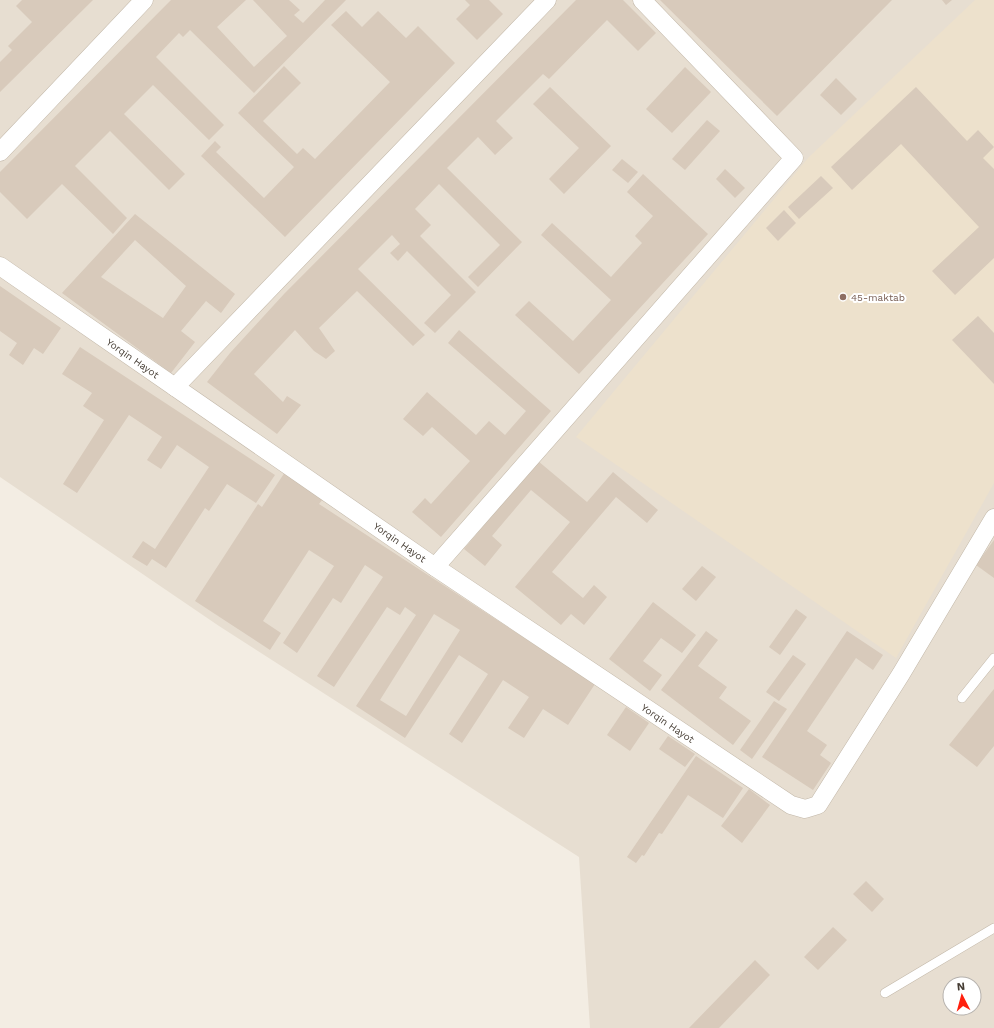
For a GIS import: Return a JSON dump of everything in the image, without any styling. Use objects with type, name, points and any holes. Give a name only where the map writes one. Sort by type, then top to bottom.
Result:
[{"type":"street","points":[[0,152],[144,0]]},
{"type":"street","points":[[176,387],[547,0]]},
{"type":"street","points":[[435,567],[794,158],[642,0]]},
{"type":"street","name":"Yorqin Hayot","points":[[0,266],[435,567],[791,805],[805,808],[818,805],[901,674],[994,518]]},
{"type":"lane","points":[[962,698],[994,658]]},
{"type":"lane","points":[[885,993],[994,928]]},
{"type":"shaded area","points":[[0,0],[994,0],[994,1028],[590,1028],[579,857],[219,626],[0,477]]},
{"type":"shaded area","name":"45-maktab","points":[[975,0],[994,0],[994,483],[896,658],[576,437],[809,157]]},
{"type":"building","points":[[22,0],[93,0],[0,92],[0,62],[12,50],[8,46],[32,22],[16,6]]},
{"type":"building","points":[[171,0],[246,0],[217,27],[254,67],[287,36],[253,0],[289,0],[300,10],[294,15],[303,23],[325,0],[346,0],[254,93],[190,30],[183,37],[179,33],[156,57],[224,125],[209,140],[153,85],[124,114],[185,174],[169,190],[110,131],[75,166],[127,218],[113,234],[62,184],[27,219],[0,192],[0,172]]},
{"type":"building","points":[[465,0],[489,0],[503,14],[477,40],[456,19],[470,5]]},
{"type":"building","points":[[576,0],[623,0],[656,33],[638,51],[607,20],[549,79],[543,74],[496,121],[513,138],[495,155],[478,137],[447,168],[522,242],[478,287],[468,277],[500,245],[439,184],[415,209],[431,225],[420,236],[476,292],[435,333],[424,323],[451,295],[407,251],[398,261],[390,253],[400,244],[392,235],[358,269],[425,335],[413,346],[357,291],[319,328],[335,351],[326,359],[314,351],[295,330],[254,374],[283,402],[287,396],[301,405],[277,434],[207,382],[230,353],[284,294]]},
{"type":"building","points":[[660,0],[892,0],[777,116]]},
{"type":"building","points":[[942,0],[952,0],[946,5]]},
{"type":"building","points":[[346,11],[362,27],[378,11],[406,38],[418,26],[455,63],[285,237],[201,156],[215,141],[221,147],[216,152],[264,198],[294,167],[238,113],[284,66],[301,83],[263,121],[297,154],[303,148],[315,159],[390,82],[331,25]]},
{"type":"building","points":[[685,67],[711,92],[672,133],[646,109]]},
{"type":"building","points":[[836,78],[857,99],[841,115],[820,95]]},
{"type":"building","points":[[550,87],[611,146],[564,194],[549,179],[579,148],[533,104]]},
{"type":"building","points":[[916,87],[967,141],[978,130],[994,147],[983,158],[994,169],[994,258],[955,295],[932,271],[979,227],[901,144],[852,190],[831,167]]},
{"type":"building","points":[[707,120],[720,131],[685,170],[672,159]]},
{"type":"building","points":[[622,159],[638,172],[628,183],[612,170]]},
{"type":"building","points":[[725,169],[745,188],[735,198],[716,179]]},
{"type":"building","points":[[643,174],[708,234],[579,374],[515,315],[529,301],[573,341],[611,300],[541,235],[552,223],[611,277],[642,243],[635,236],[653,216],[627,192]]},
{"type":"building","points":[[821,176],[833,188],[799,219],[788,207]]},
{"type":"building","points":[[784,210],[796,223],[778,241],[766,228]]},
{"type":"building","points":[[135,214],[235,294],[221,313],[206,301],[181,331],[195,342],[171,373],[62,293]],"holes":[[[135,240],[186,286],[163,318],[101,277]]]},
{"type":"building","points":[[0,286],[61,328],[43,354],[34,348],[23,365],[9,355],[17,343],[0,331]]},
{"type":"building","points":[[978,316],[994,333],[994,384],[952,340]]},
{"type":"building","points":[[459,330],[551,411],[441,537],[412,512],[425,498],[431,504],[470,461],[432,427],[423,436],[403,419],[427,392],[476,435],[489,421],[505,435],[526,411],[448,343]]},
{"type":"building","points":[[80,347],[275,475],[256,503],[227,484],[209,511],[205,508],[166,568],[152,559],[147,566],[132,557],[143,541],[155,549],[209,467],[177,445],[161,469],[147,460],[162,437],[129,415],[77,493],[63,484],[104,420],[83,406],[92,393],[62,374]]},
{"type":"building","points":[[538,461],[587,502],[613,472],[658,510],[647,523],[616,497],[552,572],[583,598],[594,585],[607,597],[584,625],[571,614],[561,625],[515,587],[570,522],[531,490],[492,536],[502,545],[485,566],[464,549]]},
{"type":"building","points":[[287,469],[326,495],[319,504],[595,684],[568,725],[543,709],[524,738],[508,728],[529,697],[503,680],[462,743],[449,734],[488,674],[459,655],[405,738],[356,706],[416,615],[405,607],[400,615],[387,607],[334,687],[317,676],[383,577],[365,565],[341,603],[333,598],[297,653],[283,643],[334,566],[309,550],[263,621],[281,633],[270,650],[195,601],[258,504],[262,507]],"holes":[[[434,614],[460,630],[406,716],[380,700]]]},
{"type":"building","points":[[994,540],[994,578],[976,565]]},
{"type":"building","points":[[702,566],[716,577],[696,601],[682,589]]},
{"type":"building","points":[[653,602],[696,635],[682,653],[661,638],[643,661],[662,675],[650,691],[609,659]]},
{"type":"building","points":[[796,609],[807,617],[780,655],[769,647]]},
{"type":"building","points":[[706,631],[718,640],[698,666],[727,687],[719,698],[751,721],[733,745],[661,690]]},
{"type":"building","points":[[847,631],[883,655],[873,670],[856,658],[807,731],[827,745],[820,755],[831,763],[813,790],[762,757]]},
{"type":"building","points":[[793,655],[806,664],[779,701],[766,692]]},
{"type":"building","points":[[994,689],[994,746],[977,767],[949,745]]},
{"type":"building","points":[[774,701],[787,709],[752,759],[740,750]]},
{"type":"building","points":[[626,707],[649,723],[630,751],[607,735]]},
{"type":"building","points":[[668,736],[695,754],[685,767],[659,749]]},
{"type":"building","points":[[696,756],[743,788],[723,818],[688,795],[662,834],[659,833],[644,856],[642,855],[636,863],[627,857]]},
{"type":"building","points":[[749,789],[770,805],[742,843],[721,826]]},
{"type":"building","points":[[866,881],[884,899],[872,912],[853,894]]},
{"type":"building","points":[[833,927],[847,940],[818,970],[804,957]]},
{"type":"building","points":[[755,960],[770,975],[719,1028],[689,1028]]},
{"type":"place","name":"45-maktab","points":[[843,297]]}]
